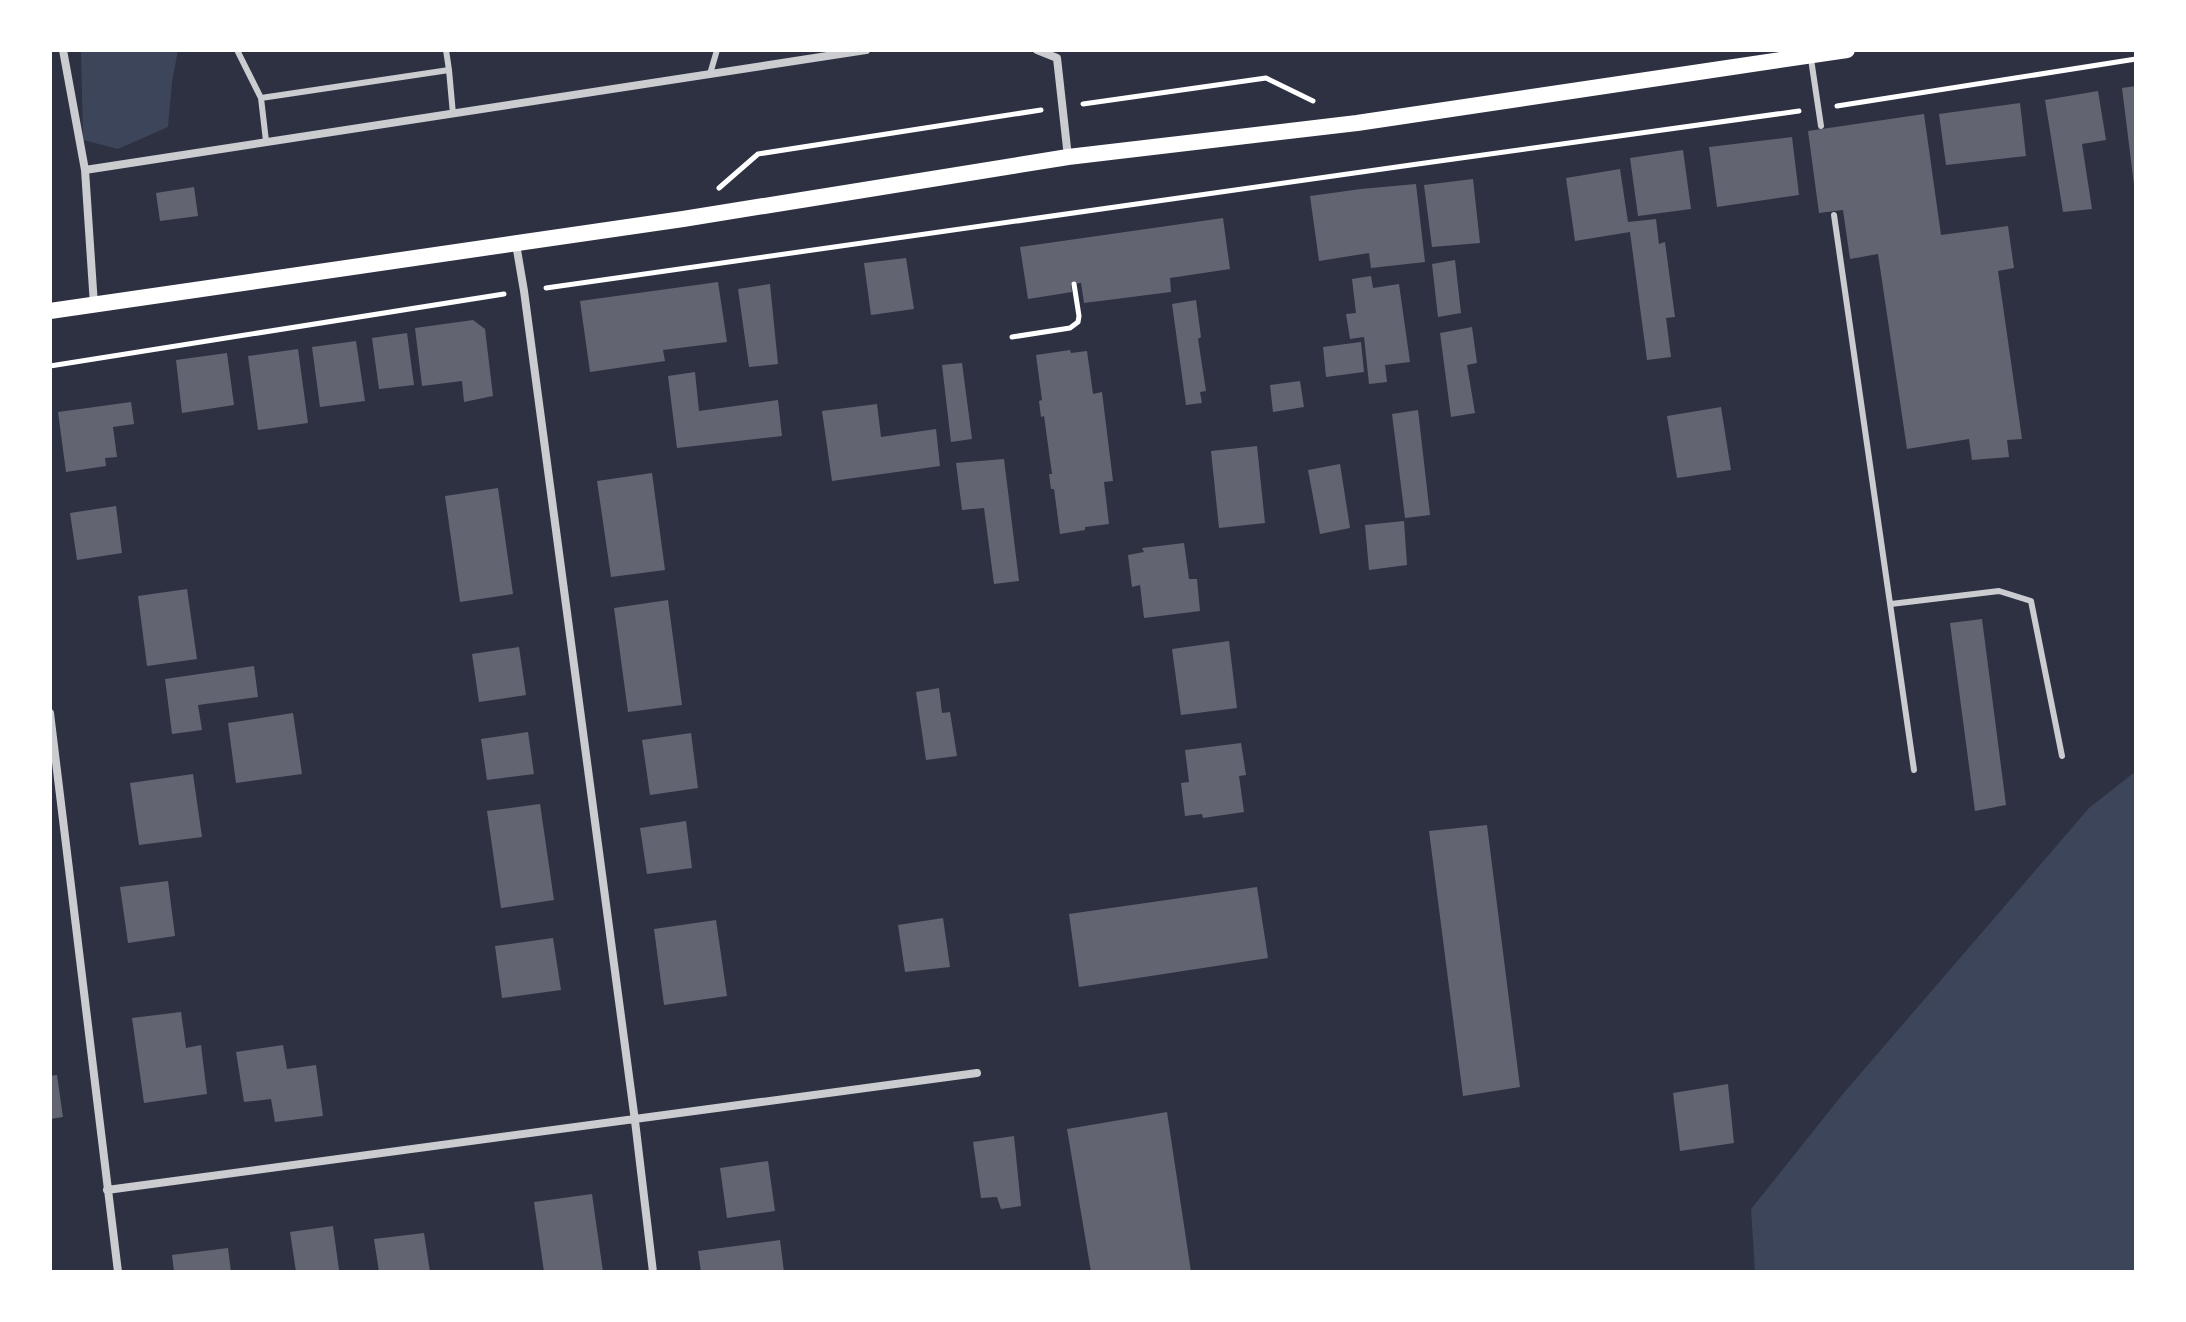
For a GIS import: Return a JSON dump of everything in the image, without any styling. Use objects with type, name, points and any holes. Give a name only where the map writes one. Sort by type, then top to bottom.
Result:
[{"type":"main road","points":[[50,311],[683,219],[1068,157],[1357,123],[1847,50]]},
{"type":"street","points":[[63,50],[85,170],[94,305]]},
{"type":"street","points":[[85,170],[866,50]]},
{"type":"street","points":[[1037,50],[1057,58],[1068,157]]},
{"type":"street","points":[[516,244],[653,1272]]},
{"type":"street","points":[[50,713],[118,1272]]},
{"type":"street","points":[[107,1190],[977,1073]]},
{"type":"lane","points":[[237,50],[261,98],[266,141]]},
{"type":"lane","points":[[446,50],[453,114]]},
{"type":"lane","points":[[710,74],[717,50]]},
{"type":"lane","points":[[1811,55],[1821,126]]},
{"type":"lane","points":[[261,98],[449,70]]},
{"type":"lane","points":[[1834,215],[1914,770]]},
{"type":"lane","points":[[1891,604],[1999,591],[2031,601],[2062,756]]},
{"type":"path","points":[[540,289],[1819,108],[2136,59]]},
{"type":"path","points":[[683,219],[758,154],[1266,78],[1318,104]]},
{"type":"path","points":[[1012,337],[1070,328],[1078,322],[1074,284]]},
{"type":"path","points":[[50,366],[501,295]]},
{"type":"shaded area","points":[[81,50],[178,50],[168,127],[118,149],[83,140]]},
{"type":"shaded area","points":[[2136,771],[2136,1272],[1755,1272],[1751,1209],[1842,1095],[2089,808]]},
{"type":"building","points":[[2136,86],[2136,185],[2134,185],[2122,88]]},
{"type":"building","points":[[2098,91],[2106,140],[2082,144],[2092,209],[2063,212],[2045,100]]},
{"type":"building","points":[[2020,103],[2026,156],[1946,165],[1939,114]]},
{"type":"building","points":[[1924,114],[1941,235],[2008,226],[2014,268],[1998,271],[2022,439],[2007,440],[2009,457],[1972,460],[1969,439],[1907,449],[1878,254],[1850,259],[1843,210],[1819,213],[1808,131]]},
{"type":"building","points":[[1792,137],[1799,195],[1717,207],[1709,147]]},
{"type":"building","points":[[1683,150],[1691,209],[1638,216],[1630,158]]},
{"type":"building","points":[[1620,169],[1628,222],[1656,219],[1659,244],[1665,242],[1675,317],[1666,318],[1671,357],[1647,360],[1630,232],[1575,241],[1566,178]]},
{"type":"building","points":[[1473,179],[1480,243],[1432,247],[1424,185]]},
{"type":"building","points":[[1416,184],[1425,262],[1371,268],[1369,253],[1319,261],[1310,196]]},
{"type":"building","points":[[194,187],[198,216],[160,221],[156,193]]},
{"type":"building","points":[[1223,218],[1230,269],[1170,278],[1171,292],[1084,303],[1081,283],[1071,284],[1072,292],[1028,299],[1020,247]]},
{"type":"building","points":[[906,258],[914,309],[871,315],[864,263]]},
{"type":"building","points":[[1455,260],[1461,313],[1438,317],[1432,264]]},
{"type":"building","points":[[1371,276],[1373,288],[1399,284],[1410,362],[1385,365],[1387,382],[1369,384],[1364,337],[1350,339],[1346,314],[1356,313],[1352,279]]},
{"type":"building","points":[[718,282],[727,342],[663,350],[665,361],[590,372],[580,301]]},
{"type":"building","points":[[770,284],[778,364],[749,367],[738,289]]},
{"type":"building","points":[[1196,300],[1206,391],[1200,392],[1202,403],[1186,405],[1172,304]]},
{"type":"building","points":[[473,320],[485,329],[493,396],[464,402],[462,381],[422,386],[415,328]]},
{"type":"building","points":[[1472,327],[1477,363],[1467,365],[1475,413],[1451,417],[1440,333]]},
{"type":"building","points":[[407,333],[414,385],[379,389],[372,338]]},
{"type":"building","points":[[356,341],[365,401],[320,407],[312,347]]},
{"type":"building","points":[[1361,342],[1364,372],[1326,377],[1323,347]]},
{"type":"building","points":[[298,349],[308,423],[258,430],[248,356]]},
{"type":"building","points":[[1070,350],[1071,353],[1087,351],[1093,394],[1102,392],[1113,481],[1104,482],[1109,524],[1060,534],[1054,489],[1051,489],[1049,474],[1052,474],[1044,416],[1041,417],[1036,355]]},
{"type":"building","points":[[227,353],[234,405],[182,413],[176,360]]},
{"type":"building","points":[[962,363],[972,439],[951,442],[942,365]]},
{"type":"building","points":[[695,372],[699,411],[778,400],[782,436],[677,448],[668,376]]},
{"type":"building","points":[[1300,381],[1304,407],[1273,412],[1270,385]]},
{"type":"building","points":[[131,402],[134,424],[113,427],[117,457],[105,458],[106,466],[66,472],[58,412]]},
{"type":"building","points":[[877,404],[881,437],[936,429],[940,466],[832,481],[822,411]]},
{"type":"building","points":[[1721,407],[1731,470],[1677,478],[1667,416]]},
{"type":"building","points":[[1418,410],[1430,515],[1405,518],[1392,414]]},
{"type":"building","points":[[1257,446],[1265,523],[1219,528],[1211,451]]},
{"type":"building","points":[[1004,459],[1019,581],[994,584],[984,508],[962,510],[956,463]]},
{"type":"building","points":[[1340,464],[1350,528],[1320,534],[1308,470]]},
{"type":"building","points":[[652,473],[665,570],[611,577],[597,481]]},
{"type":"building","points":[[498,488],[513,594],[460,602],[445,496]]},
{"type":"building","points":[[116,506],[122,553],[77,560],[70,513]]},
{"type":"building","points":[[1404,521],[1407,565],[1369,570],[1365,525]]},
{"type":"building","points":[[1184,543],[1189,579],[1197,579],[1200,611],[1144,618],[1140,585],[1132,587],[1128,555],[1144,552],[1142,548]]},
{"type":"building","points":[[187,589],[197,659],[147,666],[138,596]]},
{"type":"building","points":[[668,600],[682,705],[628,712],[614,608]]},
{"type":"building","points":[[1982,619],[2006,805],[1975,811],[1950,623]]},
{"type":"building","points":[[1229,641],[1237,708],[1181,715],[1172,649]]},
{"type":"building","points":[[519,647],[526,695],[479,702],[472,654]]},
{"type":"building","points":[[254,666],[258,697],[198,705],[202,730],[172,734],[165,679]]},
{"type":"building","points":[[939,688],[942,713],[950,712],[957,756],[926,760],[916,692]]},
{"type":"building","points":[[293,713],[302,774],[236,783],[228,723]]},
{"type":"building","points":[[528,732],[534,774],[487,780],[481,739]]},
{"type":"building","points":[[691,733],[698,788],[650,795],[642,740]]},
{"type":"building","points":[[1241,743],[1246,775],[1239,776],[1244,812],[1203,818],[1202,814],[1185,816],[1181,783],[1189,782],[1185,750]]},
{"type":"building","points":[[193,774],[202,837],[139,845],[130,783]]},
{"type":"building","points":[[540,804],[554,900],[501,908],[487,811]]},
{"type":"building","points":[[686,821],[692,868],[647,874],[640,828]]},
{"type":"building","points":[[1487,825],[1520,1087],[1463,1096],[1429,831]]},
{"type":"building","points":[[168,881],[175,936],[128,943],[120,887]]},
{"type":"building","points":[[1257,887],[1268,958],[1079,987],[1069,914]]},
{"type":"building","points":[[943,918],[950,967],[905,972],[898,925]]},
{"type":"building","points":[[716,920],[727,996],[664,1005],[654,929]]},
{"type":"building","points":[[553,938],[561,990],[502,998],[495,946]]},
{"type":"building","points":[[181,1012],[186,1048],[201,1045],[207,1094],[144,1103],[132,1018]]},
{"type":"building","points":[[283,1045],[287,1069],[316,1065],[323,1116],[275,1122],[271,1099],[244,1102],[236,1052]]},
{"type":"building","points":[[57,1075],[63,1117],[50,1119],[50,1076]]},
{"type":"building","points":[[1728,1084],[1734,1143],[1680,1151],[1673,1093]]},
{"type":"building","points":[[1167,1112],[1191,1272],[1091,1272],[1067,1129]]},
{"type":"building","points":[[1014,1136],[1021,1206],[1001,1209],[997,1197],[981,1198],[973,1142]]},
{"type":"building","points":[[768,1161],[775,1211],[727,1218],[720,1168]]},
{"type":"building","points":[[592,1194],[603,1272],[544,1272],[534,1202]]},
{"type":"building","points":[[333,1226],[339,1270],[296,1272],[290,1232]]},
{"type":"building","points":[[424,1233],[430,1272],[379,1272],[374,1239]]},
{"type":"building","points":[[780,1240],[784,1272],[701,1272],[698,1251]]},
{"type":"building","points":[[228,1248],[231,1272],[174,1272],[172,1255]]}]
